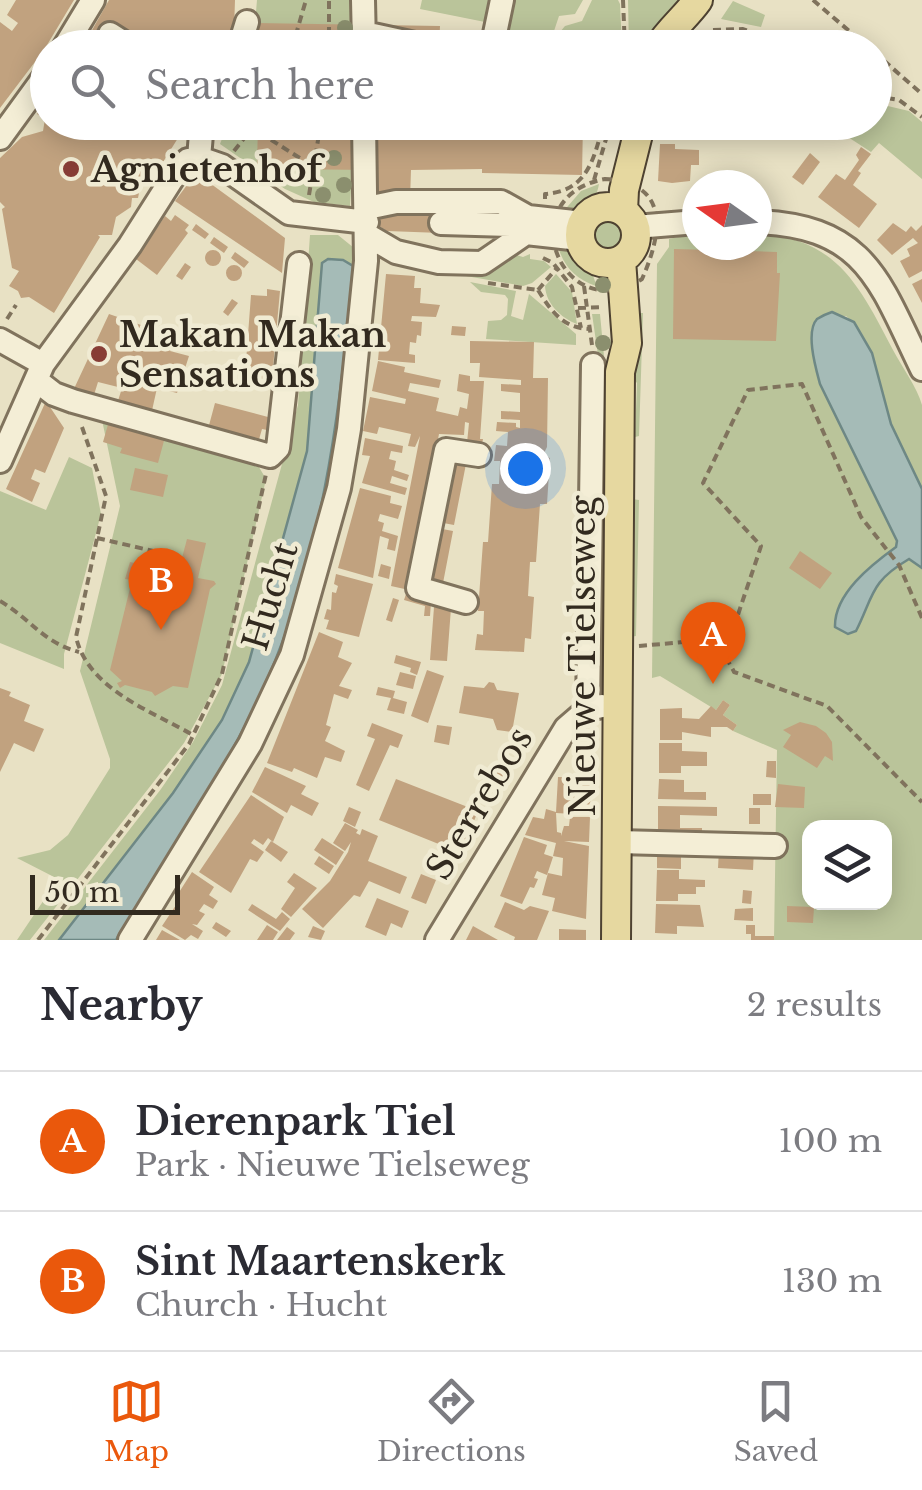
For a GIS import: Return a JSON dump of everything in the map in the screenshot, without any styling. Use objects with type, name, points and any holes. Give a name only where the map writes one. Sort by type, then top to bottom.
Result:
[{"type":"main road","points":[[687,30],[698,0]]},
{"type":"main road","points":[[596,220],[634,247],[613,278],[590,257],[608,140]]},
{"type":"main road","points":[[596,220],[624,190],[636,140]]},
{"type":"main road","name":"Nieuwe Tielseweg","points":[[613,278],[607,368],[620,646],[616,940]]},
{"type":"street","points":[[363,0],[364,30]]},
{"type":"street","points":[[496,30],[502,0]]},
{"type":"street","points":[[244,30],[247,22]]},
{"type":"street","points":[[0,138],[30,97]]},
{"type":"street","points":[[199,158],[200,140]]},
{"type":"street","name":"Hucht","points":[[130,940],[250,744],[292,655],[339,488],[359,350],[367,222],[365,140]]},
{"type":"street","points":[[0,460],[40,372],[188,160],[199,158],[222,166],[289,214],[367,222],[396,202],[500,202],[523,225]]},
{"type":"street","points":[[367,222],[396,252],[439,262],[482,263],[523,225]]},
{"type":"street","points":[[441,224],[682,222]]},
{"type":"street","points":[[772,223],[809,229],[832,239],[868,264],[922,369]]},
{"type":"street","points":[[0,340],[40,372],[54,394],[270,456],[278,448],[299,264]]},
{"type":"street","points":[[607,368],[588,709],[620,703]]},
{"type":"street","points":[[466,602],[418,588],[446,450],[479,455]]},
{"type":"street","name":"Sterrebos","points":[[436,940],[566,728],[588,709]]},
{"type":"street","points":[[618,842],[775,846]]},
{"type":"path","points":[[297,30],[306,0]]},
{"type":"path","points":[[329,0],[329,30]]},
{"type":"path","points":[[623,0],[624,30]]},
{"type":"path","points":[[814,0],[848,30]]},
{"type":"path","points":[[713,30],[746,30]]},
{"type":"path","points":[[892,68],[922,94]]},
{"type":"path","points":[[892,99],[922,117]]},
{"type":"path","points":[[222,166],[243,140]]},
{"type":"path","points":[[271,140],[313,166]]},
{"type":"path","points":[[305,217],[317,140]]},
{"type":"path","points":[[607,140],[601,154],[596,220],[568,274],[613,278],[589,329],[607,368]]},
{"type":"path","points":[[566,199],[580,187],[596,220]]},
{"type":"path","points":[[537,257],[547,258],[575,293],[581,328]]},
{"type":"path","points":[[556,268],[538,290],[552,313],[574,328],[589,329]]},
{"type":"path","points":[[11,313],[16,305]]},
{"type":"path","points":[[922,618],[899,565],[861,517],[802,384],[748,390],[704,483],[761,546],[726,657],[734,672],[827,706],[922,802]]},
{"type":"path","points":[[73,401],[106,496],[76,637],[80,652],[110,689],[193,734]]},
{"type":"path","points":[[38,940],[193,734],[222,674],[270,456]]},
{"type":"path","points":[[97,538],[179,557]]},
{"type":"path","points":[[0,601],[56,646],[80,652]]},
{"type":"path","points":[[620,646],[729,638]]},
{"type":"green space","points":[[257,0],[356,0],[355,30],[254,30]]},
{"type":"green space","points":[[422,0],[489,0],[485,22],[420,9]]},
{"type":"green space","points":[[513,0],[583,0],[575,14],[559,16],[554,30],[507,30]]},
{"type":"green space","points":[[592,0],[618,0],[621,30],[562,30],[582,21]]},
{"type":"green space","points":[[628,0],[678,0],[654,30],[629,30]]},
{"type":"green space","points":[[733,1],[765,15],[761,27],[721,19]]},
{"type":"green space","points":[[892,107],[909,111],[922,122],[922,179],[879,143],[871,152],[853,140],[892,140]]},
{"type":"green space","points":[[222,140],[354,140],[350,206],[314,202],[285,189],[220,144]]},
{"type":"green space","points":[[599,184],[586,205],[562,213],[581,191]]},
{"type":"green space","points":[[609,221],[619,225],[623,235],[619,245],[609,249],[599,245],[595,235],[599,225]]},
{"type":"green space","points":[[682,233],[682,260],[772,260],[772,236],[807,245],[826,255],[857,286],[920,398],[922,489],[891,424],[865,339],[846,316],[817,320],[813,333],[815,368],[897,541],[922,568],[922,940],[774,940],[777,750],[733,731],[737,725],[723,715],[730,705],[723,700],[716,710],[660,676],[652,678],[657,264],[669,247],[669,239]]},
{"type":"green space","points":[[310,235],[338,235],[354,248],[353,268],[343,260],[322,264],[307,451],[249,662],[222,720],[173,793],[59,940],[44,940],[161,789],[193,742],[222,685],[298,405]]},
{"type":"green space","points":[[557,243],[582,260],[596,286],[570,270]]},
{"type":"green space","points":[[513,254],[530,254],[530,259],[544,261],[551,267],[523,286],[466,276],[466,273]]},
{"type":"green space","points":[[556,274],[572,292],[577,324],[560,314],[548,299],[545,286]]},
{"type":"green space","points":[[470,282],[516,291],[511,316],[523,320],[529,294],[576,334],[576,345],[486,339],[488,321],[507,315],[508,299],[505,295],[481,292]]},
{"type":"green space","points":[[632,313],[643,313],[639,436],[635,437],[637,383],[629,374]]},
{"type":"green space","points":[[592,314],[600,314],[609,409],[606,414],[597,414],[598,355]]},
{"type":"green space","points":[[102,420],[256,462],[266,479],[222,674],[184,743],[30,940],[17,940],[58,879],[17,858],[50,850],[68,835],[110,768],[80,671],[120,506]]},
{"type":"green space","points":[[69,457],[92,468],[101,514],[64,654],[64,669],[0,643],[0,491],[46,510]]},
{"type":"green space","points":[[597,487],[608,487],[607,643],[594,643]]},
{"type":"green space","points":[[632,499],[639,500],[636,636],[630,637]]},
{"type":"water","points":[[328,259],[343,260],[353,266],[342,377],[312,545],[278,653],[224,764],[116,940],[59,940],[173,793],[222,720],[249,662],[307,451],[322,263]]},
{"type":"water","points":[[832,312],[854,322],[872,353],[891,424],[922,489],[922,568],[909,559],[887,575],[875,590],[856,631],[848,634],[835,627],[841,603],[856,581],[896,547],[897,541],[820,384],[812,333],[817,319]]},
{"type":"building","points":[[16,0],[74,0],[56,30],[30,30],[30,68],[0,108],[0,22],[12,31],[18,23],[7,15]]},
{"type":"building","points":[[109,0],[235,0],[234,30],[92,30]]},
{"type":"building","points":[[255,23],[440,26],[440,30],[255,30]]},
{"type":"building","points":[[22,137],[177,140],[150,183],[142,178],[138,198],[132,198],[131,207],[116,217],[112,235],[98,235],[54,313],[29,297],[21,298],[9,286],[19,271],[12,268],[2,209],[5,207],[0,202],[0,158]]},
{"type":"building","points":[[258,140],[583,140],[582,175],[482,173],[482,169],[411,170],[410,200],[422,214],[441,215],[441,233],[387,231],[374,223],[371,170],[274,169],[273,179],[257,168]]},
{"type":"building","points":[[660,144],[699,150],[699,165],[682,170],[682,182],[658,181]]},
{"type":"building","points":[[861,147],[871,154],[853,185],[877,204],[859,228],[818,197],[836,174],[845,180],[859,160],[856,155]]},
{"type":"building","points":[[810,153],[820,162],[803,185],[792,177]]},
{"type":"building","points":[[196,173],[285,238],[282,273],[175,201]]},
{"type":"building","points":[[175,215],[189,225],[185,230],[188,233],[157,275],[136,259],[165,216],[171,221]]},
{"type":"building","points":[[893,223],[906,232],[911,226],[916,231],[922,225],[922,271],[909,278],[900,261],[910,256],[907,249],[918,243],[913,238],[892,255],[877,240]]},
{"type":"building","points":[[196,224],[209,234],[205,239],[192,230]]},
{"type":"building","points":[[214,237],[228,247],[224,253],[210,243]]},
{"type":"building","points":[[674,249],[682,249],[682,260],[772,260],[772,252],[777,252],[780,273],[776,341],[673,339]]},
{"type":"building","points":[[213,250],[221,258],[213,266],[205,258]]},
{"type":"building","points":[[235,252],[249,262],[244,268],[231,258]]},
{"type":"building","points":[[185,263],[191,267],[182,280],[176,276]]},
{"type":"building","points":[[234,265],[242,273],[234,281],[226,273]]},
{"type":"building","points":[[386,274],[415,276],[414,288],[421,288],[420,303],[440,305],[436,317],[412,316],[411,321],[422,322],[421,336],[417,335],[416,343],[410,342],[409,354],[415,355],[415,363],[378,360]]},
{"type":"building","points":[[922,279],[922,303],[912,284]]},
{"type":"building","points":[[267,289],[280,291],[271,389],[244,388],[251,295],[267,296]]},
{"type":"building","points":[[232,299],[238,303],[228,316],[223,312]]},
{"type":"building","points":[[109,314],[176,337],[170,351],[189,356],[177,393],[157,388],[151,415],[117,404],[122,388],[98,382],[93,398],[72,393]]},
{"type":"building","points":[[218,326],[223,330],[214,343],[208,339]]},
{"type":"building","points":[[452,326],[466,327],[465,336],[451,335]]},
{"type":"building","points":[[470,341],[534,342],[533,378],[548,378],[547,447],[543,455],[550,458],[547,504],[540,504],[536,562],[530,562],[528,596],[534,597],[531,639],[525,638],[524,652],[475,650],[477,634],[483,635],[484,611],[478,611],[483,542],[488,542],[492,484],[499,484],[500,461],[494,461],[496,445],[507,446],[508,432],[496,431],[497,422],[516,423],[520,428],[520,420],[501,419],[501,411],[520,412],[520,393],[501,391],[501,384],[521,385],[521,380],[479,377],[480,363],[470,363]]},
{"type":"building","points":[[378,361],[405,367],[404,372],[441,380],[439,388],[410,383],[408,391],[439,398],[436,411],[458,416],[460,407],[467,409],[469,394],[457,391],[459,374],[470,376],[470,381],[484,381],[482,444],[467,443],[469,423],[465,422],[464,435],[439,434],[409,590],[391,586],[420,436],[415,447],[408,446],[411,434],[379,427],[377,434],[363,431],[370,397],[405,404],[406,399],[372,391]]},
{"type":"building","points":[[46,401],[64,428],[45,473],[35,469],[31,479],[40,483],[32,502],[6,489]]},
{"type":"building","points":[[215,403],[268,417],[267,430],[262,429],[258,443],[208,429]]},
{"type":"building","points":[[109,421],[165,437],[158,463],[120,453],[122,448],[103,442]]},
{"type":"building","points":[[365,438],[403,446],[402,453],[391,451],[389,459],[396,461],[394,470],[409,475],[407,481],[392,476],[390,483],[407,488],[405,495],[362,483],[370,456],[362,455]]},
{"type":"building","points":[[450,461],[466,464],[454,525],[438,522]]},
{"type":"building","points":[[135,468],[168,475],[163,497],[130,490]]},
{"type":"building","points":[[360,488],[391,496],[390,503],[402,506],[398,519],[380,514],[382,531],[398,536],[395,551],[387,549],[389,539],[380,536],[373,578],[338,568]]},
{"type":"building","points":[[437,528],[453,531],[443,583],[427,580]]},
{"type":"building","points":[[187,539],[206,543],[198,578],[216,584],[210,589],[188,688],[173,686],[155,696],[125,685],[120,688],[117,683],[122,681],[110,670],[132,580],[125,579],[130,562],[178,573]]},
{"type":"building","points":[[800,551],[832,573],[820,589],[789,568]]},
{"type":"building","points":[[381,564],[391,567],[389,579],[378,576]]},
{"type":"building","points":[[336,574],[373,584],[359,637],[326,629],[329,620],[324,619],[327,609],[331,610],[332,592],[336,593],[338,586],[334,584]]},
{"type":"building","points":[[406,594],[431,602],[430,616],[424,616],[425,606],[404,600]]},
{"type":"building","points":[[393,598],[399,600],[392,622],[386,620]]},
{"type":"building","points":[[434,607],[451,608],[447,661],[430,660]]},
{"type":"building","points":[[319,632],[343,642],[338,657],[352,663],[339,686],[352,690],[348,699],[334,694],[326,725],[331,727],[325,741],[345,751],[341,762],[325,757],[317,778],[267,763]]},
{"type":"building","points":[[396,655],[421,662],[417,675],[410,672],[411,668],[394,663]]},
{"type":"building","points":[[427,670],[444,676],[428,723],[411,716]]},
{"type":"building","points":[[400,672],[416,676],[413,689],[396,685]]},
{"type":"building","points":[[489,682],[497,690],[519,693],[512,732],[497,730],[493,719],[459,713],[464,686],[484,688]]},
{"type":"building","points":[[378,687],[395,691],[393,698],[407,702],[404,714],[387,710],[391,698],[376,695]]},
{"type":"building","points":[[0,688],[30,705],[24,721],[44,729],[34,752],[14,743],[0,772]]},
{"type":"building","points":[[723,700],[730,705],[723,715],[737,725],[733,731],[711,727],[711,737],[682,732],[682,740],[660,740],[660,709],[682,708],[682,718],[699,719],[711,706],[716,710]]},
{"type":"building","points":[[800,722],[826,733],[832,742],[833,761],[825,756],[817,768],[783,747],[791,735],[783,730]]},
{"type":"building","points":[[372,723],[403,735],[398,748],[390,745],[369,791],[356,785],[375,739],[367,736]]},
{"type":"building","points":[[437,725],[452,727],[449,745],[434,742]]},
{"type":"building","points":[[659,743],[682,743],[682,751],[707,752],[707,766],[681,766],[681,773],[659,773]]},
{"type":"building","points":[[767,761],[776,761],[776,778],[766,777]]},
{"type":"building","points":[[491,765],[513,774],[510,784],[487,775]]},
{"type":"building","points":[[265,767],[306,786],[301,794],[319,803],[312,816],[291,805],[287,813],[252,792]]},
{"type":"building","points":[[558,777],[591,778],[590,815],[556,813],[557,832],[561,836],[570,817],[590,817],[589,842],[564,841],[589,846],[586,919],[552,911],[555,898],[542,895],[548,873],[562,876],[563,858],[553,856],[556,843],[525,835],[533,817],[544,819],[546,809],[556,812]]},
{"type":"building","points":[[396,779],[478,811],[461,853],[379,820]]},
{"type":"building","points":[[659,779],[684,780],[684,792],[706,792],[706,800],[658,799]]},
{"type":"building","points":[[778,784],[805,787],[804,808],[775,807]]},
{"type":"building","points":[[753,794],[771,794],[771,805],[753,805]]},
{"type":"building","points":[[251,795],[284,817],[273,842],[268,838],[263,845],[254,839],[251,843],[264,852],[257,862],[250,859],[231,893],[199,872]]},
{"type":"building","points":[[658,806],[717,807],[717,816],[680,815],[680,828],[702,828],[702,836],[658,835]]},
{"type":"building","points":[[349,807],[361,812],[355,827],[343,821]]},
{"type":"building","points":[[749,808],[760,808],[760,824],[749,824]]},
{"type":"building","points":[[345,823],[360,835],[362,829],[378,836],[368,861],[407,877],[400,894],[369,881],[360,897],[354,895],[323,928],[302,909],[330,881],[348,852],[351,842],[345,851],[333,843]]},
{"type":"building","points":[[524,837],[547,845],[544,854],[553,857],[547,875],[537,871],[534,888],[530,887],[522,904],[500,896]]},
{"type":"building","points":[[322,838],[344,852],[336,865],[314,850]]},
{"type":"building","points":[[271,841],[288,852],[281,862],[265,850]]},
{"type":"building","points":[[657,849],[708,849],[707,858],[681,857],[681,869],[657,868]]},
{"type":"building","points":[[719,849],[754,850],[753,870],[718,868]]},
{"type":"building","points":[[319,856],[334,866],[329,874],[314,864]]},
{"type":"building","points":[[657,870],[679,870],[679,879],[705,880],[705,887],[696,887],[696,894],[678,894],[678,901],[656,901]]},
{"type":"building","points":[[192,872],[214,887],[209,895],[218,901],[213,909],[204,904],[199,911],[205,914],[197,925],[192,924],[203,931],[198,939],[191,935],[185,940],[162,926]]},
{"type":"building","points":[[294,873],[317,888],[291,917],[281,909],[295,888],[287,882]]},
{"type":"building","points":[[421,874],[436,880],[426,904],[411,898]]},
{"type":"building","points":[[743,890],[752,891],[751,904],[742,903]]},
{"type":"building","points":[[377,898],[409,911],[402,928],[391,923],[386,936],[365,927]]},
{"type":"building","points":[[505,902],[524,910],[530,906],[549,911],[537,940],[514,940],[515,937],[494,927]]},
{"type":"building","points":[[252,904],[276,919],[282,912],[290,919],[280,931],[248,910]]},
{"type":"building","points":[[656,904],[700,905],[704,927],[677,926],[677,934],[655,933]]},
{"type":"building","points":[[787,906],[814,910],[813,923],[787,922]]},
{"type":"building","points":[[753,908],[753,921],[734,920],[735,909]]},
{"type":"building","points":[[216,922],[231,931],[226,937],[212,928]]},
{"type":"building","points":[[267,925],[278,932],[273,940],[257,940]]},
{"type":"building","points":[[746,925],[755,925],[755,936],[774,936],[774,940],[751,940]]},
{"type":"building","points":[[313,926],[325,931],[321,940],[308,937]]},
{"type":"building","points":[[473,926],[498,940],[466,940]]},
{"type":"building","points":[[287,927],[295,933],[290,940],[277,940]]},
{"type":"building","points":[[559,929],[586,930],[586,940],[559,940]]},
{"type":"building","points":[[162,930],[180,940],[156,940]]},
{"type":"place","name":"Agnietenhof","points":[[71,169]]},
{"type":"place","name":"Makan Makan Sensations","points":[[99,354]]},
{"type":"place","name":"Sint Maartenskerk","points":[[161,630]]},
{"type":"place","name":"Dierenpark Tiel","points":[[713,684]]}]
